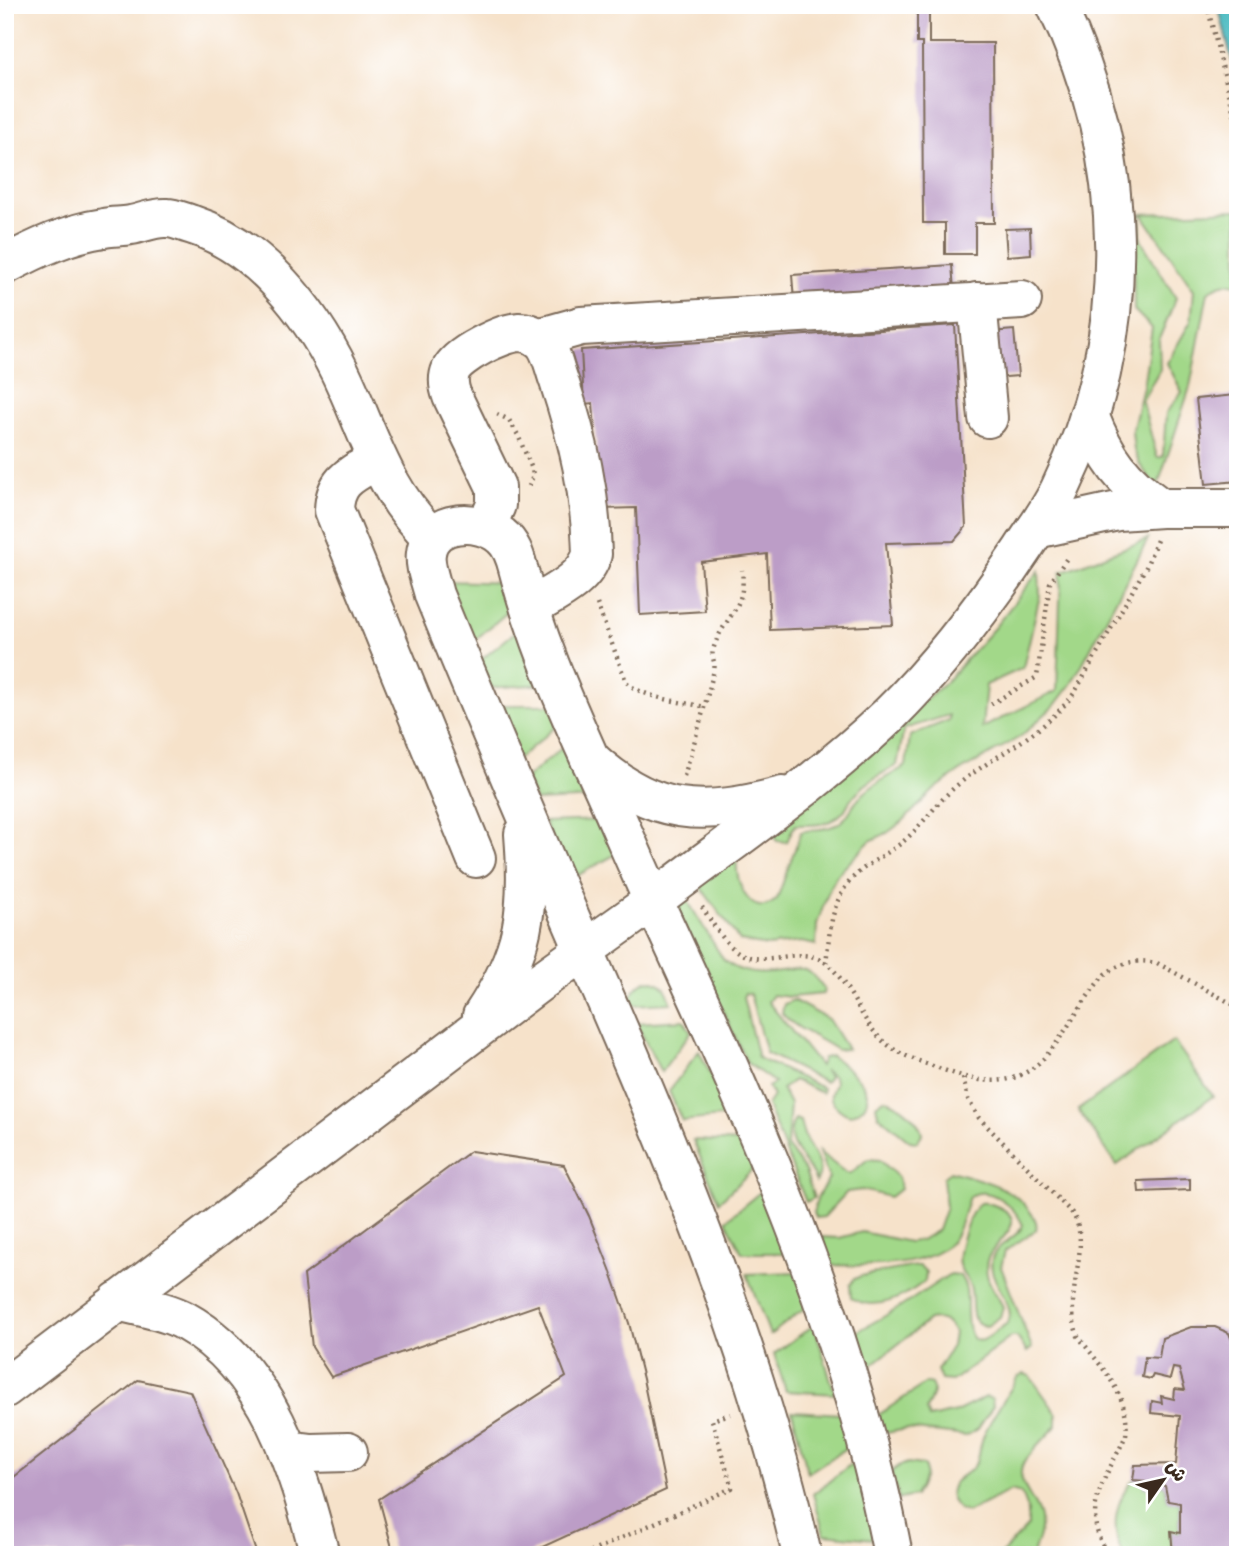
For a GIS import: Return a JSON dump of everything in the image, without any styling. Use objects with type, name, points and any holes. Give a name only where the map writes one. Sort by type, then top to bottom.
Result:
[{"type":"main road","points":[[5,1388],[470,1034],[667,890],[847,752],[905,697],[998,585],[1059,492],[1090,415],[1100,376],[1112,295],[1115,258],[1106,147],[1086,75],[1056,5]]},
{"type":"main road","points":[[5,265],[47,243],[103,228],[131,226],[169,218],[207,230],[235,246],[257,263],[295,301],[313,324],[341,374],[377,460],[401,503],[432,537]]},
{"type":"main road","points":[[538,338],[581,326],[1022,300]]},
{"type":"main road","points":[[977,302],[988,418]]},
{"type":"main road","points":[[486,527],[496,505],[496,487],[452,396],[450,372],[464,354],[517,332],[528,333],[538,338],[549,352],[584,464],[591,515],[592,554],[585,571],[530,608]]},
{"type":"main road","points":[[1090,415],[1100,443],[1116,469],[1136,491],[1161,508]]},
{"type":"main road","points":[[377,460],[344,480],[335,498],[334,510],[477,858]]},
{"type":"main road","points":[[1036,528],[1097,514],[1161,508],[1238,508]]},
{"type":"main road","points":[[802,1555],[783,1478],[760,1404],[710,1256],[671,1152],[434,595],[425,556],[432,537],[453,524],[486,527],[503,537],[510,545],[559,692],[590,759],[667,890],[825,1308],[866,1441],[893,1555]]},
{"type":"main road","points":[[590,759],[626,788],[674,807],[699,810],[730,809],[797,792]]},
{"type":"main road","points":[[470,1034],[507,974],[517,949],[526,910],[527,873],[522,804]]},
{"type":"main road","points":[[118,1301],[183,1320],[215,1341],[240,1365],[260,1392],[286,1450],[306,1501],[320,1555]]},
{"type":"main road","points":[[286,1450],[350,1457],[306,1501]]},
{"type":"path","points":[[1207,5],[1238,130]]},
{"type":"path","points":[[826,963],[833,914],[837,901],[851,878],[916,830],[940,801],[968,776],[1049,723],[1075,692],[1154,552],[1161,522],[1161,508]]},
{"type":"path","points":[[991,704],[1037,677],[1050,583],[1097,514]]},
{"type":"path","points":[[674,807],[705,706],[715,665],[712,655],[714,646],[741,599],[744,584],[742,570]]},
{"type":"path","points":[[585,571],[630,687],[641,692],[705,706]]},
{"type":"path","points":[[667,890],[737,951],[754,959],[807,956],[826,963],[881,1039],[900,1053],[963,1077],[1010,1079],[1034,1069],[1051,1052],[1105,974],[1130,962],[1157,963],[1238,1007]]},
{"type":"path","points":[[963,1077],[968,1099],[979,1118],[1072,1213],[1080,1228],[1072,1306],[1074,1326],[1078,1336],[1122,1397],[1126,1409],[1126,1435],[1095,1504],[1094,1522],[1099,1540],[1108,1555]]},
{"type":"path","points":[[584,1555],[732,1488],[712,1420],[760,1404]]},
{"type":"green space","points":[[1238,210],[1238,284],[1222,284],[1208,292],[1190,387],[1157,488],[1140,465],[1134,450],[1132,432],[1143,387],[1152,328],[1134,310],[1133,214],[1140,214],[1141,240],[1176,298],[1159,339],[1160,369],[1142,401],[1157,457],[1163,457],[1166,413],[1182,392],[1167,363],[1191,321],[1194,290],[1142,214]]},
{"type":"green space","points":[[1148,539],[1084,661],[1055,705],[1020,737],[959,772],[935,789],[902,822],[870,841],[837,875],[829,890],[817,924],[816,945],[801,942],[767,946],[740,941],[699,885],[737,859],[741,888],[752,903],[759,906],[768,905],[777,899],[801,832],[834,826],[842,821],[866,791],[906,766],[910,736],[949,720],[949,715],[904,729],[897,765],[862,788],[838,817],[821,824],[796,825],[787,842],[777,841],[770,832],[945,683],[994,628],[1039,571],[1040,595],[1023,668],[986,685],[982,728],[1057,691],[1061,572]]},
{"type":"green space","points":[[442,581],[512,583],[518,603],[468,646]]},
{"type":"green space","points":[[524,625],[547,684],[487,688],[477,663]]},
{"type":"green space","points":[[492,705],[556,705],[563,721],[518,759]]},
{"type":"green space","points":[[570,741],[596,798],[536,801],[525,779]]},
{"type":"green space","points":[[605,820],[620,852],[569,880],[544,822]]},
{"type":"green space","points":[[684,895],[723,959],[729,964],[750,972],[799,970],[809,972],[813,976],[824,989],[823,994],[790,997],[773,995],[768,1002],[820,1066],[823,1058],[831,1056],[856,1076],[867,1092],[867,1100],[862,1108],[851,1115],[848,1114],[837,1108],[832,1101],[834,1077],[824,1070],[829,1076],[825,1082],[766,1053],[750,994],[745,993],[743,997],[758,1058],[823,1088],[822,1093],[794,1080],[782,1089],[790,1104],[787,1146],[805,1171],[814,1198],[806,1202],[767,1105],[773,1096],[768,1087],[775,1083],[747,1063],[674,905]]},
{"type":"green space","points":[[649,980],[664,987],[671,1003],[632,1005],[635,990]]},
{"type":"green space","points":[[793,1000],[828,1019],[847,1049],[837,1050],[787,1018],[782,1013],[784,1004]]},
{"type":"green space","points":[[684,1020],[691,1032],[661,1072],[636,1023]]},
{"type":"green space","points":[[1174,1041],[1213,1096],[1117,1165],[1078,1110]]},
{"type":"green space","points":[[699,1051],[732,1116],[682,1121],[669,1091]]},
{"type":"green space","points":[[884,1099],[913,1117],[922,1134],[917,1142],[910,1141],[878,1115],[876,1105]]},
{"type":"green space","points":[[795,1119],[800,1121],[805,1139],[818,1163],[820,1172],[816,1182],[793,1144],[791,1128]]},
{"type":"green space","points":[[693,1140],[743,1142],[755,1167],[719,1202]]},
{"type":"green space","points":[[819,1152],[846,1173],[851,1173],[868,1159],[880,1160],[898,1177],[900,1189],[890,1197],[862,1190],[847,1192],[824,1217],[816,1218],[813,1213],[818,1196],[829,1178]]},
{"type":"green space","points":[[950,1171],[983,1180],[1013,1194],[1035,1220],[1036,1230],[1005,1251],[1001,1267],[1032,1348],[1027,1352],[1017,1337],[1011,1337],[952,1381],[941,1380],[937,1370],[952,1346],[954,1333],[944,1321],[933,1319],[864,1371],[853,1334],[950,1274],[959,1275],[964,1282],[968,1325],[975,1340],[985,1339],[1007,1323],[1009,1309],[991,1265],[996,1251],[1023,1225],[1008,1205],[993,1195],[977,1193],[969,1197],[954,1238],[930,1256],[896,1264],[829,1265],[822,1237],[839,1238],[862,1232],[909,1242],[921,1240],[938,1230],[946,1207],[943,1178]]},
{"type":"green space","points":[[764,1189],[789,1253],[742,1253],[726,1220]]},
{"type":"green space","points":[[980,1203],[1001,1208],[1012,1220],[1011,1227],[987,1261],[988,1280],[1003,1307],[1000,1317],[987,1326],[976,1322],[974,1318],[970,1287],[959,1265],[961,1242]]},
{"type":"green space","points":[[916,1266],[926,1272],[925,1281],[908,1293],[890,1301],[870,1304],[851,1298],[850,1285],[854,1279]]},
{"type":"green space","points":[[796,1272],[808,1306],[770,1335],[747,1274]]},
{"type":"green space","points":[[814,1325],[835,1394],[786,1391],[774,1354]]},
{"type":"green space","points":[[1024,1374],[1030,1376],[1057,1414],[1057,1425],[1032,1451],[1022,1467],[1022,1480],[1040,1518],[1040,1532],[1032,1555],[1000,1555],[1028,1526],[1028,1512],[1021,1493],[1011,1490],[968,1512],[957,1507],[950,1493],[952,1485],[976,1462],[991,1420],[1017,1378]]},
{"type":"green space","points":[[926,1383],[931,1384],[934,1391],[926,1410],[929,1418],[956,1412],[986,1397],[992,1399],[993,1406],[978,1429],[966,1436],[907,1429],[881,1434],[877,1416]]},
{"type":"green space","points":[[792,1411],[842,1414],[852,1444],[808,1473]]},
{"type":"green space","points":[[855,1461],[874,1539],[824,1534],[813,1494]]},
{"type":"green space","points":[[908,1463],[922,1465],[925,1468],[925,1476],[915,1496],[899,1499],[891,1472]]},
{"type":"green space","points":[[1133,1480],[1145,1481],[1145,1487],[1152,1488],[1153,1482],[1165,1486],[1168,1501],[1180,1503],[1180,1533],[1171,1532],[1173,1555],[1123,1555],[1117,1536],[1116,1516],[1122,1497]]},
{"type":"water","points":[[1218,5],[1238,5],[1238,85]]},
{"type":"building","points":[[917,11],[929,11],[929,43],[993,43],[994,223],[975,223],[975,254],[945,254],[945,223],[923,223],[922,43],[917,43]]},
{"type":"building","points":[[1030,228],[1031,254],[1007,256],[1005,229]]},
{"type":"building","points":[[952,265],[954,290],[794,300],[792,275]]},
{"type":"building","points":[[955,325],[966,527],[954,541],[886,543],[893,625],[770,630],[767,554],[701,562],[705,611],[640,615],[636,508],[601,509],[593,403],[584,404],[581,350]]},
{"type":"building","points":[[1014,330],[1018,376],[993,378],[990,332]]},
{"type":"building","points":[[1235,395],[1238,419],[1238,481],[1206,484],[1196,399]]},
{"type":"building","points":[[471,1151],[564,1165],[589,1216],[629,1323],[666,1490],[525,1555],[394,1555],[379,1499],[566,1377],[538,1305],[331,1377],[312,1347],[304,1275]]},
{"type":"building","points":[[1190,1179],[1190,1190],[1139,1192],[1138,1181]]},
{"type":"building","points":[[1191,1327],[1215,1327],[1229,1333],[1238,1355],[1238,1555],[1173,1555],[1171,1531],[1180,1533],[1180,1503],[1168,1501],[1165,1486],[1153,1482],[1152,1489],[1144,1487],[1145,1481],[1133,1480],[1135,1465],[1176,1464],[1180,1416],[1151,1413],[1152,1401],[1162,1403],[1161,1396],[1174,1399],[1175,1389],[1185,1390],[1179,1369],[1173,1368],[1170,1379],[1153,1375],[1151,1379],[1142,1377],[1145,1357],[1159,1358],[1162,1338]]},
{"type":"building","points":[[138,1380],[190,1391],[236,1493],[257,1555],[5,1555],[5,1484]]}]
